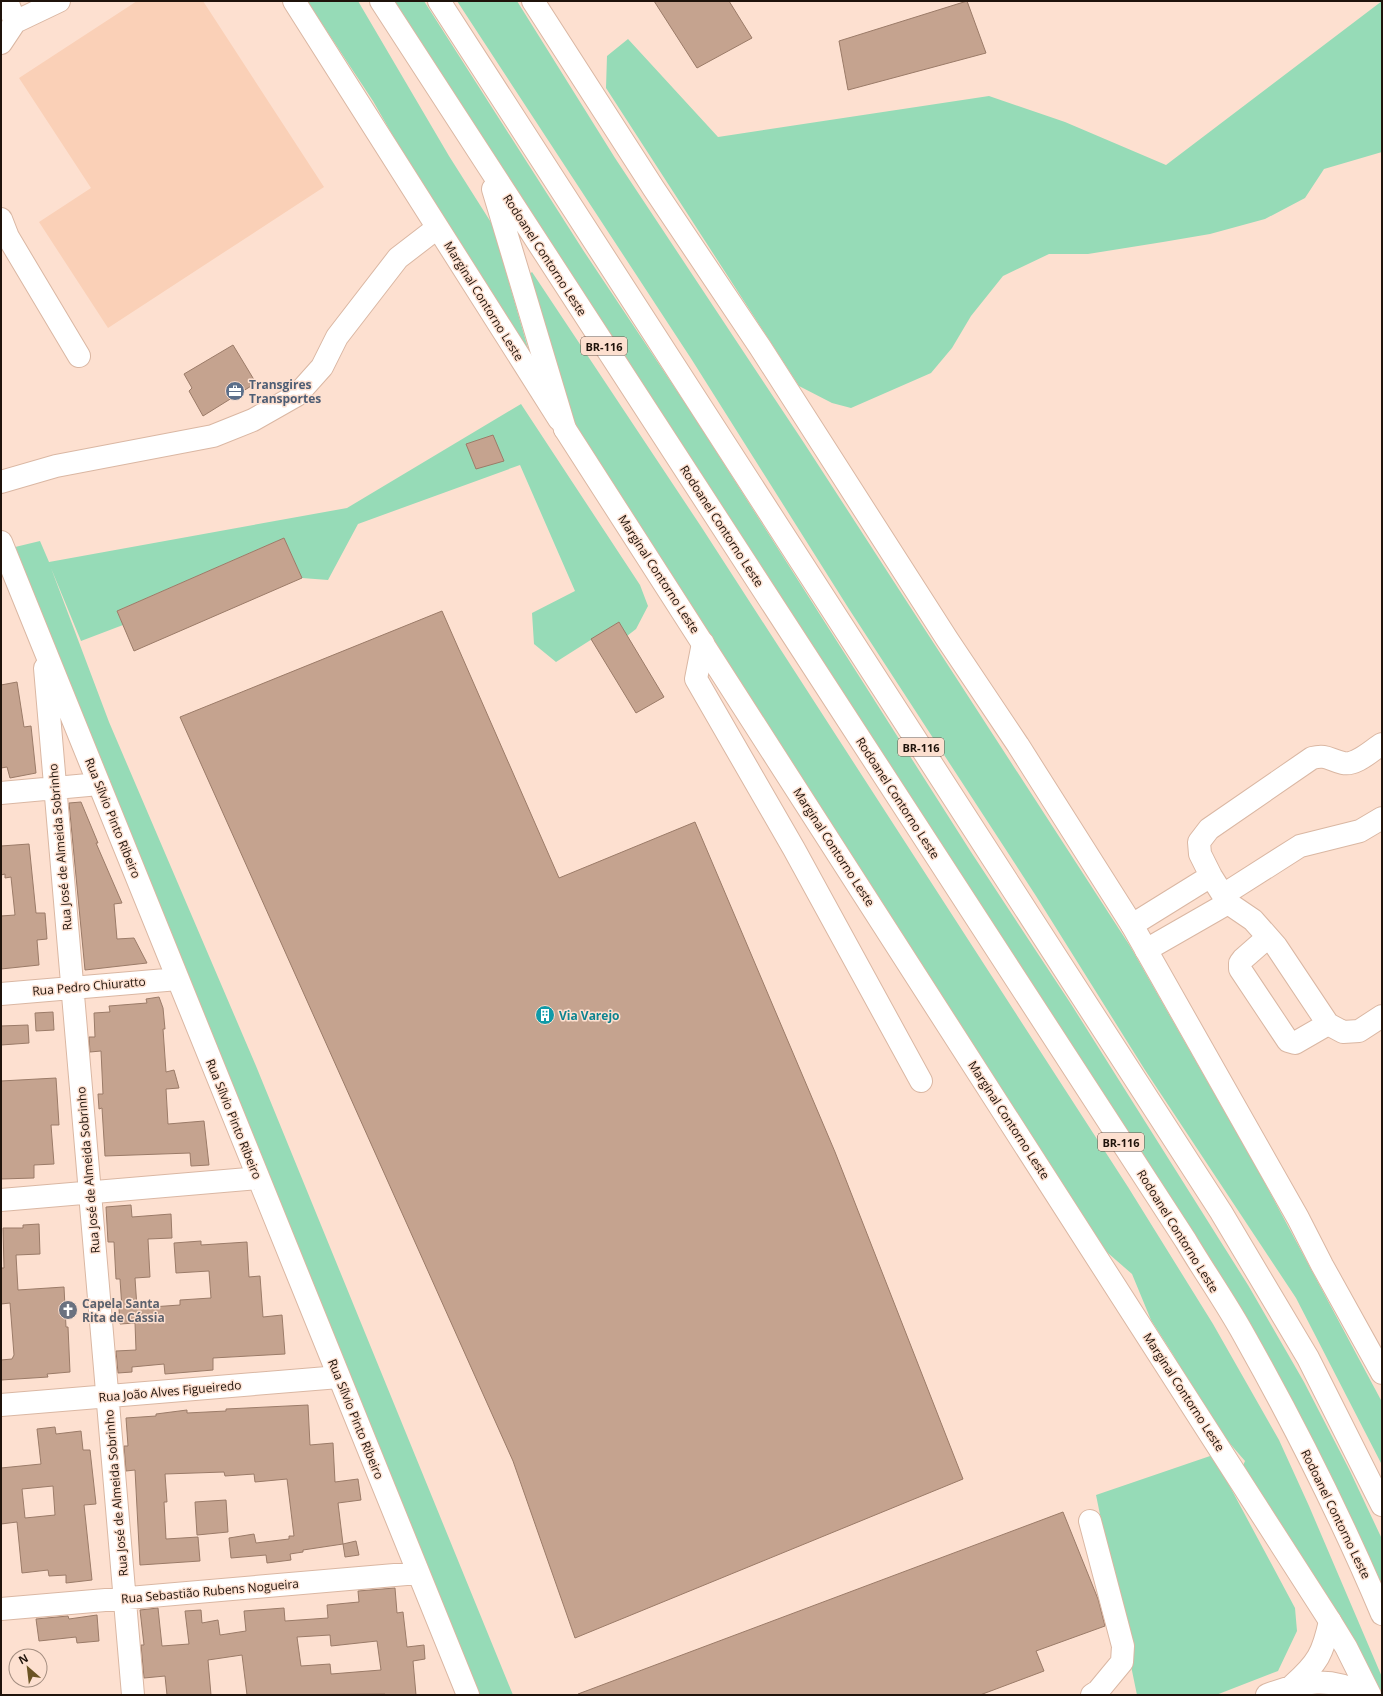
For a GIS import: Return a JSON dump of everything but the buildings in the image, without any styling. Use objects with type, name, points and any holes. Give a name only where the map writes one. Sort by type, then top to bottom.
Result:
[{"type":"main road","points":[[8,1],[14,22]]},
{"type":"main road","points":[[1,43],[14,22],[58,1]]},
{"type":"main road","name":"Marginal Contorno Leste","points":[[294,1],[565,429],[1330,1621],[1346,1647],[1370,1695]]},
{"type":"main road","name":"Rodoanel Contorno Leste","points":[[381,1],[486,165],[850,722],[1244,1335],[1294,1427],[1350,1540],[1380,1611]]},
{"type":"main road","name":"BR-116","points":[[439,1],[1225,1218],[1308,1358],[1382,1504]]},
{"type":"main road","points":[[533,1],[654,189],[760,347],[911,580],[947,639],[1018,745],[1132,925],[1298,1218],[1322,1265],[1382,1373]]},
{"type":"main road","points":[[486,165],[565,429]]},
{"type":"main road","points":[[1,219],[8,238],[79,356]]},
{"type":"main road","points":[[1,482],[56,466],[213,436],[253,420],[278,406],[296,395],[322,367],[337,337],[398,258],[437,228]]},
{"type":"main road","name":"Rua Sílvio Pinto Ribeiro","points":[[1,542],[11,592],[43,646],[468,1695]]},
{"type":"main road","points":[[703,643],[696,679],[794,849],[921,1082]]},
{"type":"main road","name":"Rua José de Almeida Sobrinho","points":[[43,646],[133,1695]]},
{"type":"main road","points":[[1382,744],[1350,763],[1344,763],[1323,755],[1312,758],[1209,829],[1199,842],[1200,854],[1225,899],[1253,920],[1268,937],[1328,1024],[1343,1032],[1359,1031],[1382,1016]]},
{"type":"main road","points":[[1,793],[99,784]]},
{"type":"main road","points":[[1146,950],[1225,899],[1300,846],[1360,831],[1382,818]]},
{"type":"main road","points":[[1132,925],[1211,876]]},
{"type":"main road","points":[[1268,937],[1243,959],[1240,963],[1240,969],[1288,1041],[1295,1043],[1328,1024]]},
{"type":"main road","name":"Rua Pedro Chiuratto","points":[[1,994],[178,979]]},
{"type":"main road","points":[[1,1200],[258,1178]]},
{"type":"main road","name":"Rua João Alves Figueiredo","points":[[1,1405],[339,1377]]},
{"type":"main road","points":[[1090,1521],[1123,1646],[1122,1662],[1098,1691],[1092,1695]]},
{"type":"main road","name":"Rua Sebastião Rubens Nogueira","points":[[1,1609],[418,1573]]},
{"type":"main road","points":[[1293,1685],[1311,1670],[1319,1657],[1326,1641],[1330,1621]]},
{"type":"main road","points":[[1267,1695],[1293,1685],[1314,1681],[1332,1682],[1354,1689],[1366,1695]]},
{"type":"shaded area","points":[[137,1],[203,1],[324,187],[108,328],[39,222],[91,188],[19,78]]},
{"type":"green space","points":[[307,1],[358,1],[449,156],[492,224],[532,362],[455,244],[373,101]]},
{"type":"green space","points":[[394,1],[424,1],[583,250],[691,412],[971,852],[1071,1004],[1248,1285],[1304,1382],[1349,1469],[1382,1539],[1382,1593],[1330,1473],[1271,1370]]},
{"type":"green space","points":[[457,1],[517,1],[615,158],[804,443],[1130,946],[1258,1170],[1382,1402],[1382,1465],[1296,1298],[1145,1070],[1036,896],[849,609],[692,360]]},
{"type":"green space","points":[[1382,1],[1382,152],[1324,169],[1305,198],[1265,219],[1210,234],[1163,242],[1088,254],[1049,254],[1003,276],[971,316],[952,348],[931,373],[851,408],[832,403],[799,386],[606,88],[607,56],[628,39],[718,137],[989,96],[1065,122],[1166,165]]},
{"type":"green space","points":[[532,272],[702,528],[1128,1187],[1213,1324],[1279,1440],[1309,1506],[1382,1677],[1382,1695],[1375,1695],[1241,1470],[1245,1461],[1226,1439],[1185,1380],[1174,1356],[1151,1320],[1132,1274],[1101,1247],[572,428],[525,278]]},
{"type":"green space","points":[[521,404],[640,585],[648,606],[636,629],[627,636],[619,622],[556,662],[534,644],[532,613],[575,591],[520,465],[358,524],[328,580],[302,578],[284,538],[117,611],[123,625],[81,641],[51,568],[109,722],[256,1066],[513,1695],[475,1695],[11,548],[40,541],[49,562],[347,508]]},
{"type":"green space","points":[[1213,1455],[1295,1608],[1297,1631],[1278,1671],[1216,1695],[1137,1695],[1096,1495]]},
{"type":"place","name":"Transgires Transportes","points":[[235,391]]},
{"type":"place","name":"Via Varejo","points":[[545,1015]]},
{"type":"place","name":"Capela Santa Rita de Cássia","points":[[68,1310]]}]
